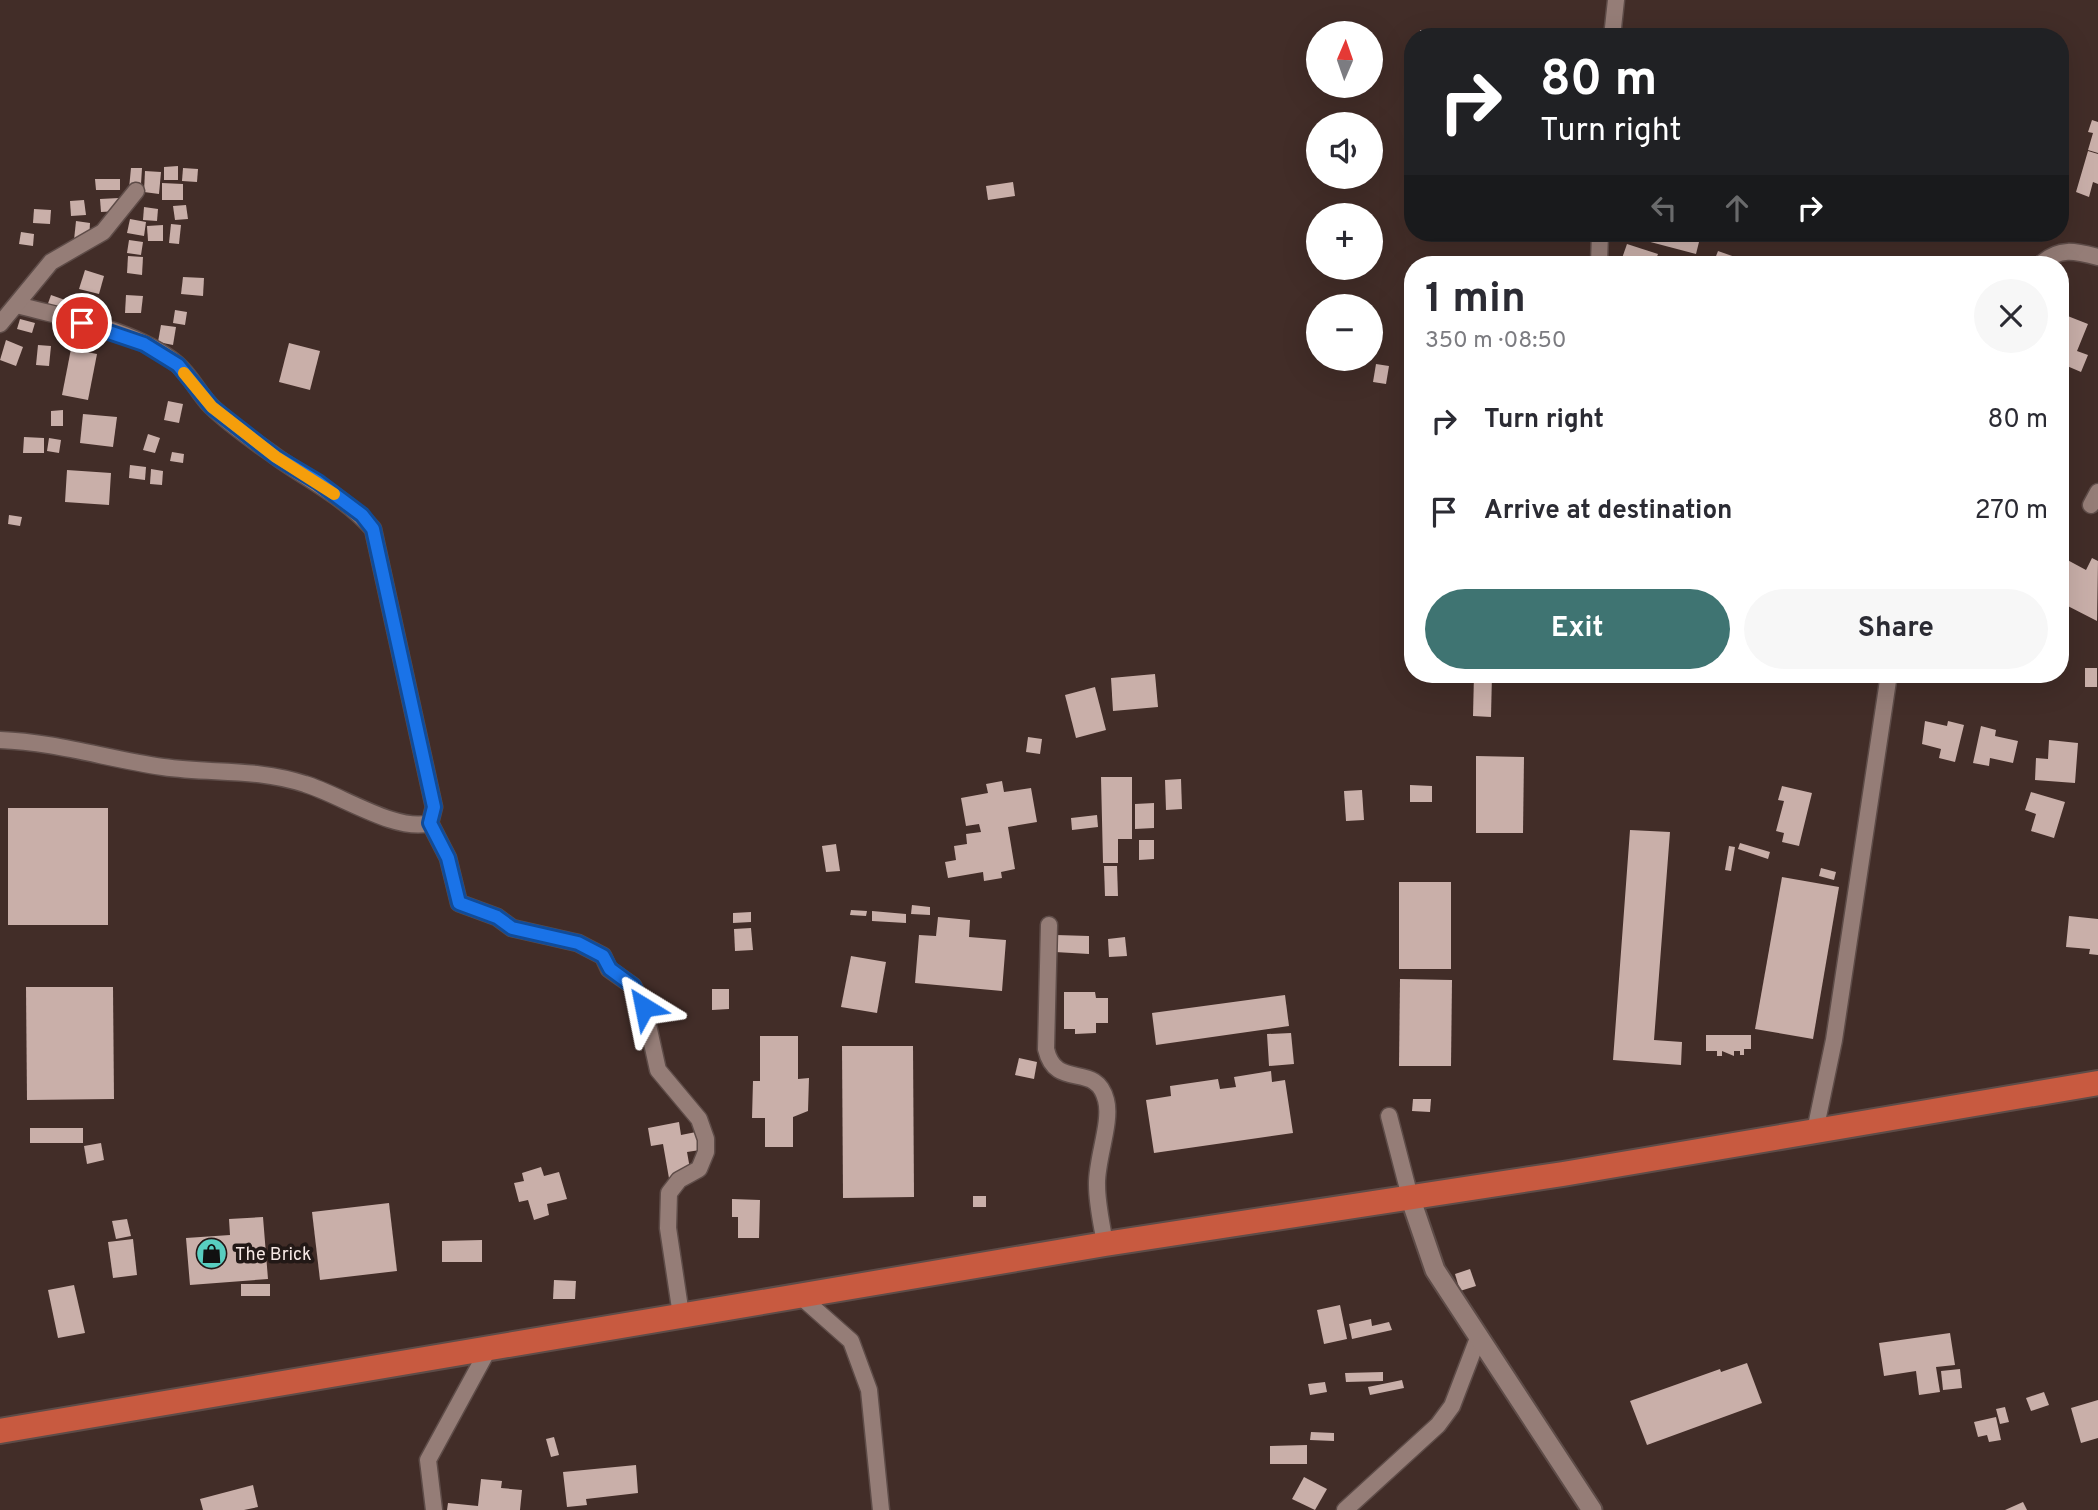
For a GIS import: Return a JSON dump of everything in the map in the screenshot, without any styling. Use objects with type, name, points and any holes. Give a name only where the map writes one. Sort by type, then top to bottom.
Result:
[{"type":"highway","points":[[0,1430],[1105,1244],[1410,1197],[2098,1083]]},
{"type":"street","points":[[1613,28],[1616,0]]},
{"type":"street","points":[[0,324],[51,262],[103,232],[136,191]]},
{"type":"street","points":[[2049,256],[2063,251],[2098,257]]},
{"type":"street","points":[[18,305],[114,332],[144,344],[178,365],[212,407],[276,457],[318,482],[362,515],[373,529],[434,807],[430,823],[448,858],[459,903],[497,917],[512,928],[578,943],[603,956],[610,969],[633,986],[644,1007],[659,1070],[699,1119],[706,1139],[706,1152],[699,1169],[678,1180],[669,1193],[668,1228],[681,1315]]},
{"type":"street","points":[[1815,1131],[1836,1027],[1888,683]]},
{"type":"street","points":[[0,740],[27,741],[168,767],[237,770],[272,776],[326,790],[407,824],[430,823]]},
{"type":"street","points":[[1049,925],[1046,1049],[1049,1064],[1059,1072],[1086,1077],[1101,1088],[1107,1101],[1096,1184],[1105,1244]]},
{"type":"street","points":[[1389,1115],[1410,1197],[1435,1270],[1592,1510]]},
{"type":"street","points":[[799,1295],[851,1341],[869,1390],[881,1510]]},
{"type":"street","points":[[1345,1510],[1438,1425],[1452,1406],[1478,1338]]},
{"type":"street","points":[[434,1510],[428,1460],[489,1348]]},
{"type":"building","points":[[2092,120],[2098,122],[2098,153],[2088,150],[2093,133],[2088,132]]},
{"type":"building","points":[[2088,151],[2098,154],[2098,184],[2093,182],[2089,197],[2076,192]]},
{"type":"building","points":[[178,166],[178,180],[164,180],[164,167]]},
{"type":"building","points":[[131,168],[142,168],[140,200],[128,199]]},
{"type":"building","points":[[183,168],[198,169],[197,182],[182,181]]},
{"type":"building","points":[[145,171],[161,172],[159,194],[144,192]]},
{"type":"building","points":[[95,179],[120,179],[120,190],[96,190]]},
{"type":"building","points":[[1013,182],[1015,196],[988,200],[986,186]]},
{"type":"building","points":[[162,183],[183,184],[183,200],[162,200]]},
{"type":"building","points":[[119,198],[119,211],[101,212],[100,199]]},
{"type":"building","points":[[84,200],[86,215],[71,216],[70,201]]},
{"type":"building","points":[[186,205],[188,219],[175,220],[173,206]]},
{"type":"building","points":[[144,207],[158,209],[157,221],[143,220]]},
{"type":"building","points":[[34,209],[51,210],[50,224],[33,223]]},
{"type":"building","points":[[130,219],[146,222],[144,236],[127,233]]},
{"type":"building","points":[[76,221],[90,223],[89,241],[74,240]]},
{"type":"building","points":[[171,224],[181,225],[179,244],[169,243]]},
{"type":"building","points":[[163,225],[163,241],[148,241],[147,226]]},
{"type":"building","points":[[21,232],[34,234],[33,246],[19,244]]},
{"type":"building","points":[[129,240],[143,242],[141,255],[127,253]]},
{"type":"building","points":[[1650,242],[1699,242],[1696,254]]},
{"type":"building","points":[[1627,244],[1658,254],[1657,256],[1623,256]]},
{"type":"building","points":[[1718,251],[1732,256],[1716,256]]},
{"type":"building","points":[[128,256],[143,257],[142,275],[127,273]]},
{"type":"building","points":[[85,270],[104,276],[99,294],[79,289]]},
{"type":"building","points":[[183,277],[204,278],[203,296],[181,294]]},
{"type":"building","points":[[51,295],[65,300],[58,317],[45,312]]},
{"type":"building","points":[[126,295],[143,296],[141,313],[125,313]]},
{"type":"building","points":[[83,303],[93,305],[90,319],[79,317]]},
{"type":"building","points":[[175,310],[187,312],[185,325],[173,323]]},
{"type":"building","points":[[2069,317],[2088,324],[2077,351],[2088,355],[2081,372],[2069,367]]},
{"type":"building","points":[[20,319],[35,323],[32,333],[17,329]]},
{"type":"building","points":[[161,325],[176,327],[173,345],[158,342]]},
{"type":"building","points":[[6,340],[23,347],[16,366],[0,360]]},
{"type":"building","points":[[289,343],[320,351],[310,390],[279,382]]},
{"type":"building","points":[[38,345],[51,346],[49,366],[36,365]]},
{"type":"building","points":[[71,349],[97,354],[88,400],[62,395]]},
{"type":"building","points":[[1383,365],[1389,366],[1386,384],[1373,382],[1375,371],[1383,371]]},
{"type":"building","points":[[168,401],[183,404],[179,423],[164,420]]},
{"type":"building","points":[[63,410],[63,426],[51,426],[51,411]]},
{"type":"building","points":[[83,414],[117,417],[113,447],[80,443]]},
{"type":"building","points":[[148,434],[160,438],[155,453],[143,450]]},
{"type":"building","points":[[24,437],[44,438],[44,453],[23,453]]},
{"type":"building","points":[[49,438],[61,440],[59,453],[47,451]]},
{"type":"building","points":[[172,452],[184,454],[183,463],[170,461]]},
{"type":"building","points":[[130,465],[146,467],[145,480],[129,478]]},
{"type":"building","points":[[151,469],[163,471],[162,485],[150,484]]},
{"type":"building","points":[[67,470],[111,473],[109,505],[65,502]]},
{"type":"building","points":[[9,515],[22,517],[20,526],[8,524]]},
{"type":"building","points":[[2092,558],[2098,561],[2097,621],[2069,607],[2069,561],[2086,570]]},
{"type":"building","points":[[2085,668],[2097,668],[2097,687],[2085,687]]},
{"type":"building","points":[[1155,674],[1158,707],[1113,711],[1111,678]]},
{"type":"building","points":[[1474,683],[1492,683],[1491,717],[1473,716]]},
{"type":"building","points":[[1095,687],[1106,730],[1076,738],[1065,695]]},
{"type":"building","points":[[1925,721],[1947,726],[1948,721],[1964,725],[1955,762],[1939,758],[1941,749],[1922,744]]},
{"type":"building","points":[[1981,726],[1996,730],[1995,736],[2018,741],[2013,763],[1990,758],[1989,766],[1973,763]]},
{"type":"building","points":[[1028,737],[1042,739],[1040,754],[1026,752]]},
{"type":"building","points":[[2049,740],[2078,743],[2075,783],[2035,780],[2036,758],[2048,759]]},
{"type":"building","points":[[1476,756],[1524,757],[1523,833],[1476,833]]},
{"type":"building","points":[[1101,777],[1132,777],[1132,839],[1118,839],[1118,863],[1103,863]]},
{"type":"building","points":[[1181,779],[1182,809],[1166,810],[1165,780]]},
{"type":"building","points":[[1002,781],[1004,792],[1031,788],[1037,822],[1008,827],[1015,869],[1001,872],[1002,878],[984,881],[983,872],[948,878],[945,862],[956,860],[954,846],[967,844],[966,834],[981,832],[979,824],[966,826],[961,798],[988,793],[986,784]]},
{"type":"building","points":[[1410,785],[1432,786],[1432,802],[1410,802]]},
{"type":"building","points":[[1782,786],[1812,793],[1799,846],[1782,842],[1784,833],[1776,831],[1784,801],[1778,800]]},
{"type":"building","points":[[1362,790],[1364,820],[1346,821],[1344,791]]},
{"type":"building","points":[[2031,792],[2065,802],[2054,838],[2031,831],[2036,814],[2025,810]]},
{"type":"building","points":[[1154,803],[1154,828],[1135,829],[1135,804]]},
{"type":"building","points":[[8,808],[108,808],[108,925],[8,925]]},
{"type":"building","points":[[1097,815],[1098,827],[1072,830],[1071,818]]},
{"type":"building","points":[[1630,830],[1670,832],[1654,1040],[1682,1042],[1681,1065],[1613,1060]]},
{"type":"building","points":[[1139,840],[1154,840],[1154,859],[1139,860]]},
{"type":"building","points":[[1740,843],[1770,852],[1768,859],[1738,849]]},
{"type":"building","points":[[836,844],[840,871],[826,872],[822,846]]},
{"type":"building","points":[[1729,846],[1735,847],[1731,871],[1725,870]]},
{"type":"building","points":[[1104,866],[1117,866],[1118,896],[1105,896]]},
{"type":"building","points":[[1821,868],[1836,872],[1834,880],[1819,876]]},
{"type":"building","points":[[1782,877],[1839,887],[1813,1039],[1755,1029]]},
{"type":"building","points":[[1399,882],[1451,882],[1451,969],[1399,969]]},
{"type":"building","points":[[912,905],[930,907],[930,915],[911,914]]},
{"type":"building","points":[[851,910],[867,911],[866,916],[850,915]]},
{"type":"building","points":[[872,911],[906,914],[906,923],[872,921]]},
{"type":"building","points":[[751,912],[751,922],[733,923],[733,913]]},
{"type":"building","points":[[2069,916],[2098,919],[2098,955],[2089,954],[2090,949],[2066,947]]},
{"type":"building","points":[[938,917],[970,920],[969,937],[1006,940],[1002,991],[915,983],[919,935],[936,936]]},
{"type":"building","points":[[751,928],[753,950],[735,951],[734,929]]},
{"type":"building","points":[[1056,935],[1089,936],[1089,954],[1055,952]]},
{"type":"building","points":[[1125,937],[1127,956],[1109,957],[1108,939]]},
{"type":"building","points":[[851,956],[886,962],[877,1013],[841,1007]]},
{"type":"building","points":[[1400,979],[1452,980],[1451,1066],[1399,1066]]},
{"type":"building","points":[[26,987],[113,987],[114,1099],[27,1100]]},
{"type":"building","points":[[712,989],[729,989],[729,1009],[712,1010]]},
{"type":"building","points":[[1064,992],[1095,992],[1096,998],[1108,998],[1108,1023],[1096,1023],[1096,1033],[1075,1034],[1075,1029],[1064,1029]]},
{"type":"building","points":[[1285,995],[1289,1026],[1156,1045],[1152,1013]]},
{"type":"building","points":[[1291,1033],[1294,1064],[1269,1066],[1267,1034]]},
{"type":"building","points":[[1706,1035],[1751,1035],[1751,1049],[1744,1049],[1744,1055],[1740,1055],[1740,1051],[1734,1051],[1734,1056],[1722,1051],[1722,1056],[1717,1056],[1717,1051],[1706,1051]]},
{"type":"building","points":[[760,1036],[798,1036],[798,1079],[809,1078],[808,1111],[793,1117],[793,1147],[765,1147],[765,1118],[752,1118],[753,1081],[760,1081]]},
{"type":"building","points":[[842,1046],[913,1046],[914,1197],[843,1198]]},
{"type":"building","points":[[1019,1058],[1037,1062],[1034,1079],[1015,1075]]},
{"type":"building","points":[[1271,1071],[1272,1082],[1285,1080],[1293,1133],[1154,1153],[1146,1100],[1171,1096],[1170,1086],[1218,1079],[1220,1089],[1236,1087],[1234,1077]]},
{"type":"building","points":[[1413,1099],[1431,1099],[1430,1112],[1412,1111]]},
{"type":"building","points":[[679,1122],[681,1135],[696,1132],[700,1150],[687,1152],[692,1180],[670,1184],[663,1144],[651,1146],[648,1128]]},
{"type":"building","points":[[30,1128],[83,1128],[83,1143],[30,1143]]},
{"type":"building","points":[[101,1143],[104,1160],[87,1164],[84,1146]]},
{"type":"building","points":[[541,1167],[544,1176],[559,1172],[567,1199],[547,1204],[549,1215],[534,1220],[528,1200],[519,1202],[514,1183],[524,1181],[522,1173]]},
{"type":"building","points":[[973,1196],[986,1196],[986,1207],[973,1207]]},
{"type":"building","points":[[732,1199],[760,1200],[759,1238],[738,1238],[738,1217],[732,1217]]},
{"type":"building","points":[[389,1203],[397,1271],[320,1280],[312,1212]]},
{"type":"building","points":[[263,1217],[268,1279],[190,1285],[186,1238],[230,1235],[229,1219]]},
{"type":"building","points":[[127,1219],[131,1236],[116,1239],[112,1221]]},
{"type":"building","points":[[133,1239],[137,1275],[113,1278],[108,1242]]},
{"type":"building","points":[[482,1240],[482,1262],[442,1262],[442,1241]]},
{"type":"building","points":[[1470,1269],[1476,1286],[1460,1291],[1455,1274]]},
{"type":"building","points":[[554,1280],[576,1281],[575,1299],[553,1299]]},
{"type":"building","points":[[241,1284],[270,1284],[270,1296],[241,1296]]},
{"type":"building","points":[[74,1285],[85,1333],[58,1338],[48,1290]]},
{"type":"building","points":[[1340,1305],[1347,1339],[1324,1344],[1317,1310]]},
{"type":"building","points":[[1371,1319],[1372,1326],[1389,1322],[1392,1330],[1352,1339],[1349,1324]]},
{"type":"building","points":[[1950,1333],[1955,1365],[1936,1367],[1940,1392],[1919,1395],[1916,1371],[1884,1376],[1879,1343]]},
{"type":"building","points":[[1747,1363],[1762,1403],[1647,1445],[1630,1401],[1720,1369],[1721,1372]]},
{"type":"building","points":[[1960,1369],[1962,1388],[1943,1390],[1941,1371]]},
{"type":"building","points":[[1383,1372],[1383,1381],[1346,1382],[1345,1373]]},
{"type":"building","points":[[1402,1380],[1404,1388],[1370,1395],[1368,1387]]},
{"type":"building","points":[[1325,1382],[1327,1392],[1310,1395],[1308,1384]]},
{"type":"building","points":[[2044,1392],[2049,1405],[2031,1411],[2026,1398]]},
{"type":"building","points":[[2098,1400],[2098,1438],[2081,1443],[2071,1408]]},
{"type":"building","points":[[2005,1407],[2009,1422],[2000,1424],[1996,1409]]},
{"type":"building","points":[[1996,1417],[2001,1440],[1989,1442],[1987,1435],[1978,1437],[1974,1422]]},
{"type":"building","points":[[1311,1432],[1334,1433],[1334,1441],[1310,1440]]},
{"type":"building","points":[[554,1437],[559,1455],[551,1457],[546,1439]]},
{"type":"building","points":[[1307,1445],[1307,1464],[1270,1464],[1270,1446]]},
{"type":"building","points":[[636,1465],[638,1493],[586,1499],[587,1505],[567,1507],[563,1472]]},
{"type":"building","points":[[1304,1477],[1327,1489],[1315,1510],[1292,1499]]},
{"type":"building","points":[[481,1479],[502,1481],[501,1488],[522,1490],[520,1510],[447,1510],[448,1503],[478,1506]]},
{"type":"building","points":[[253,1485],[258,1507],[244,1510],[203,1510],[200,1499]]},
{"type":"building","points":[[2023,1502],[2027,1510],[2005,1510]]},
{"type":"slow traffic","points":[[184,373],[212,407],[276,457],[334,494]]},
{"type":"place","name":"The Brick","points":[[212,1254]]},
{"type":"route","points":[[82,323],[144,344],[178,365],[212,407],[276,457],[318,482],[362,515],[373,529],[379,546],[434,807],[434,816],[430,823],[448,858],[459,903],[497,917],[512,928],[578,943],[603,956],[610,969],[633,986],[644,1007]]}]
